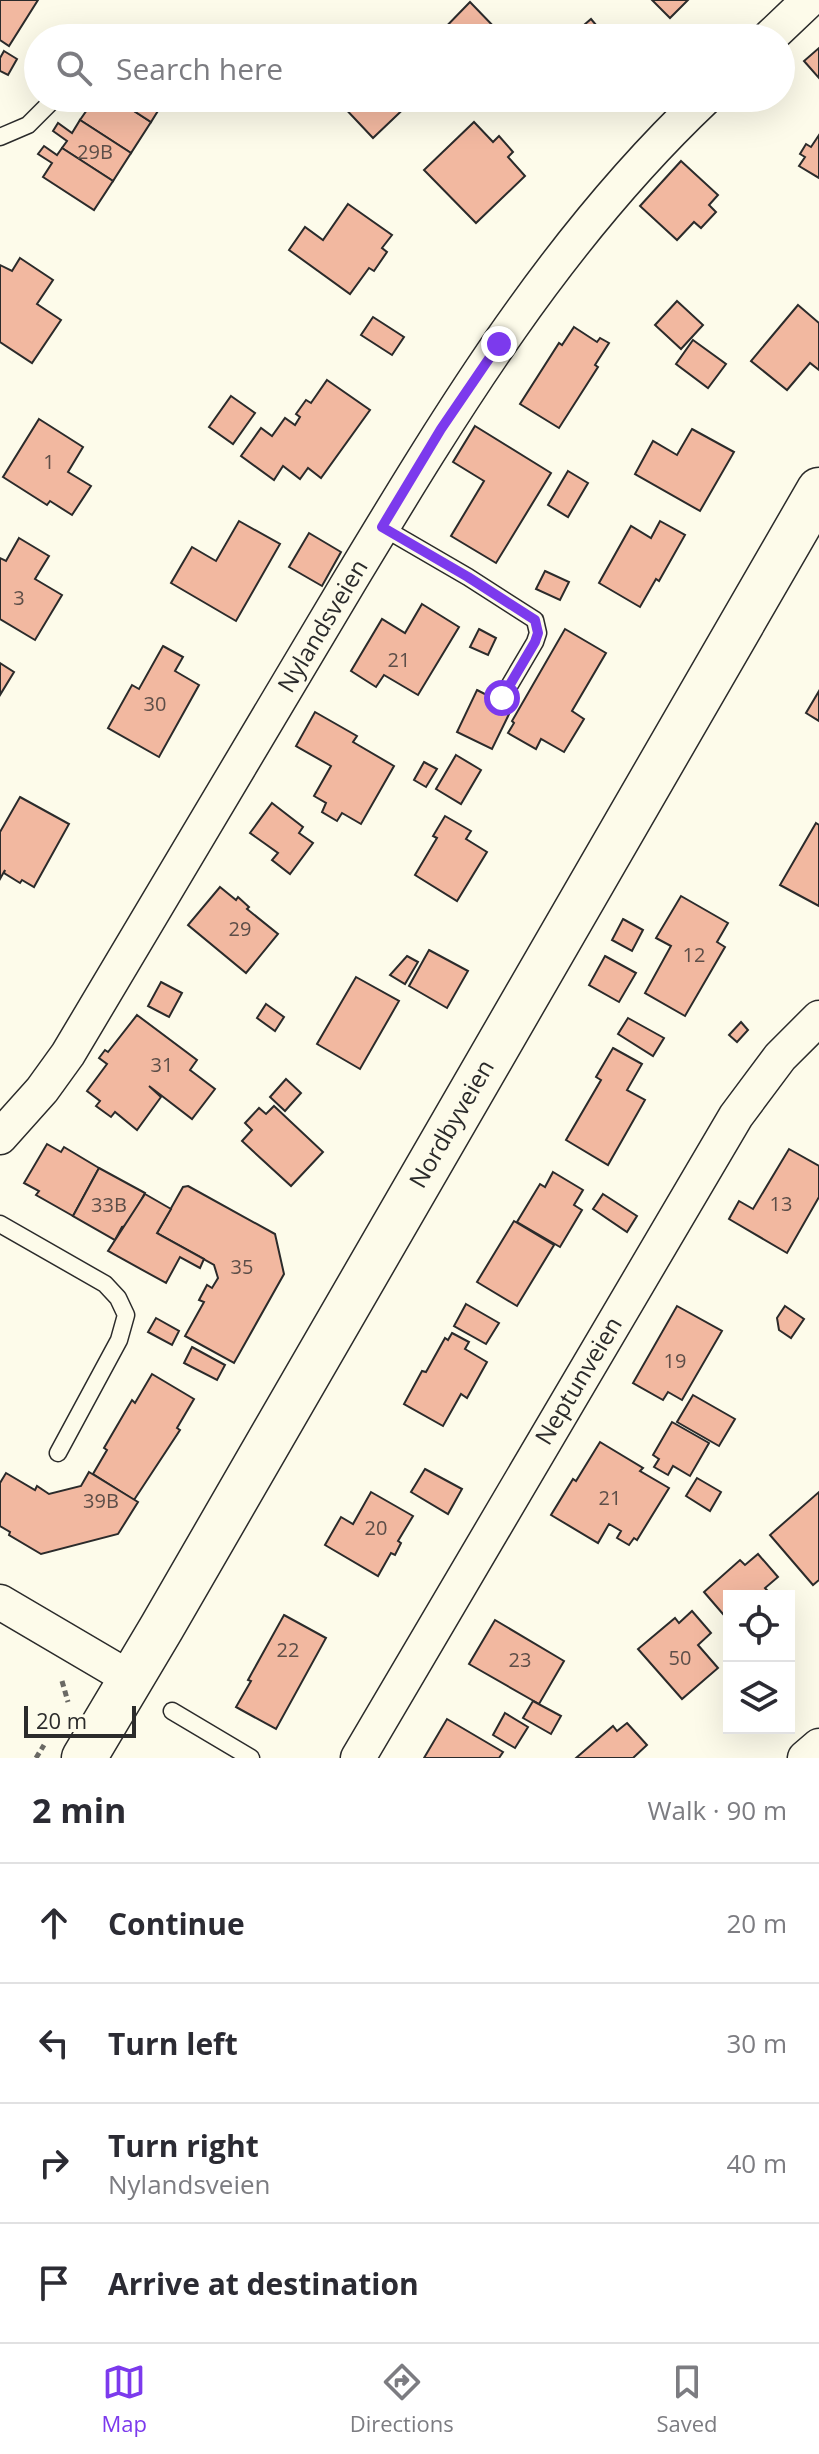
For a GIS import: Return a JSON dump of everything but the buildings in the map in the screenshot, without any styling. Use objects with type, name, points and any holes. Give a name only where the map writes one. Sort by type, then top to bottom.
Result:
[{"type":"main road","name":"Nordbyveien","points":[[68,1746],[131,1679],[819,490]]},
{"type":"street","points":[[784,24],[809,0]]},
{"type":"street","name":"Nylandsveien","points":[[0,1137],[42,1090],[68,1054],[441,429],[545,278],[660,141],[690,112]]},
{"type":"street","name":"Neptunveien","points":[[358,1758],[736,1116],[780,1057],[819,1018]]},
{"type":"street","points":[[0,1602],[131,1679]]},
{"type":"street","points":[[805,1758],[819,1746]]},
{"type":"lane","points":[[0,137],[28,125],[41,112]]},
{"type":"lane","points":[[382,527],[535,620],[538,633],[535,642],[502,698]]},
{"type":"lane","points":[[0,1224],[105,1284],[118,1298],[126,1315],[119,1340],[58,1453]]},
{"type":"lane","points":[[172,1711],[251,1758]]},
{"type":"path","points":[[33,1622],[39,1652],[66,1687],[69,1698],[66,1709]]},
{"type":"path","points":[[36,1758],[68,1746]]},
{"type":"route","points":[[499,344],[441,429],[382,527],[535,620],[538,633],[535,642],[502,698]]}]
